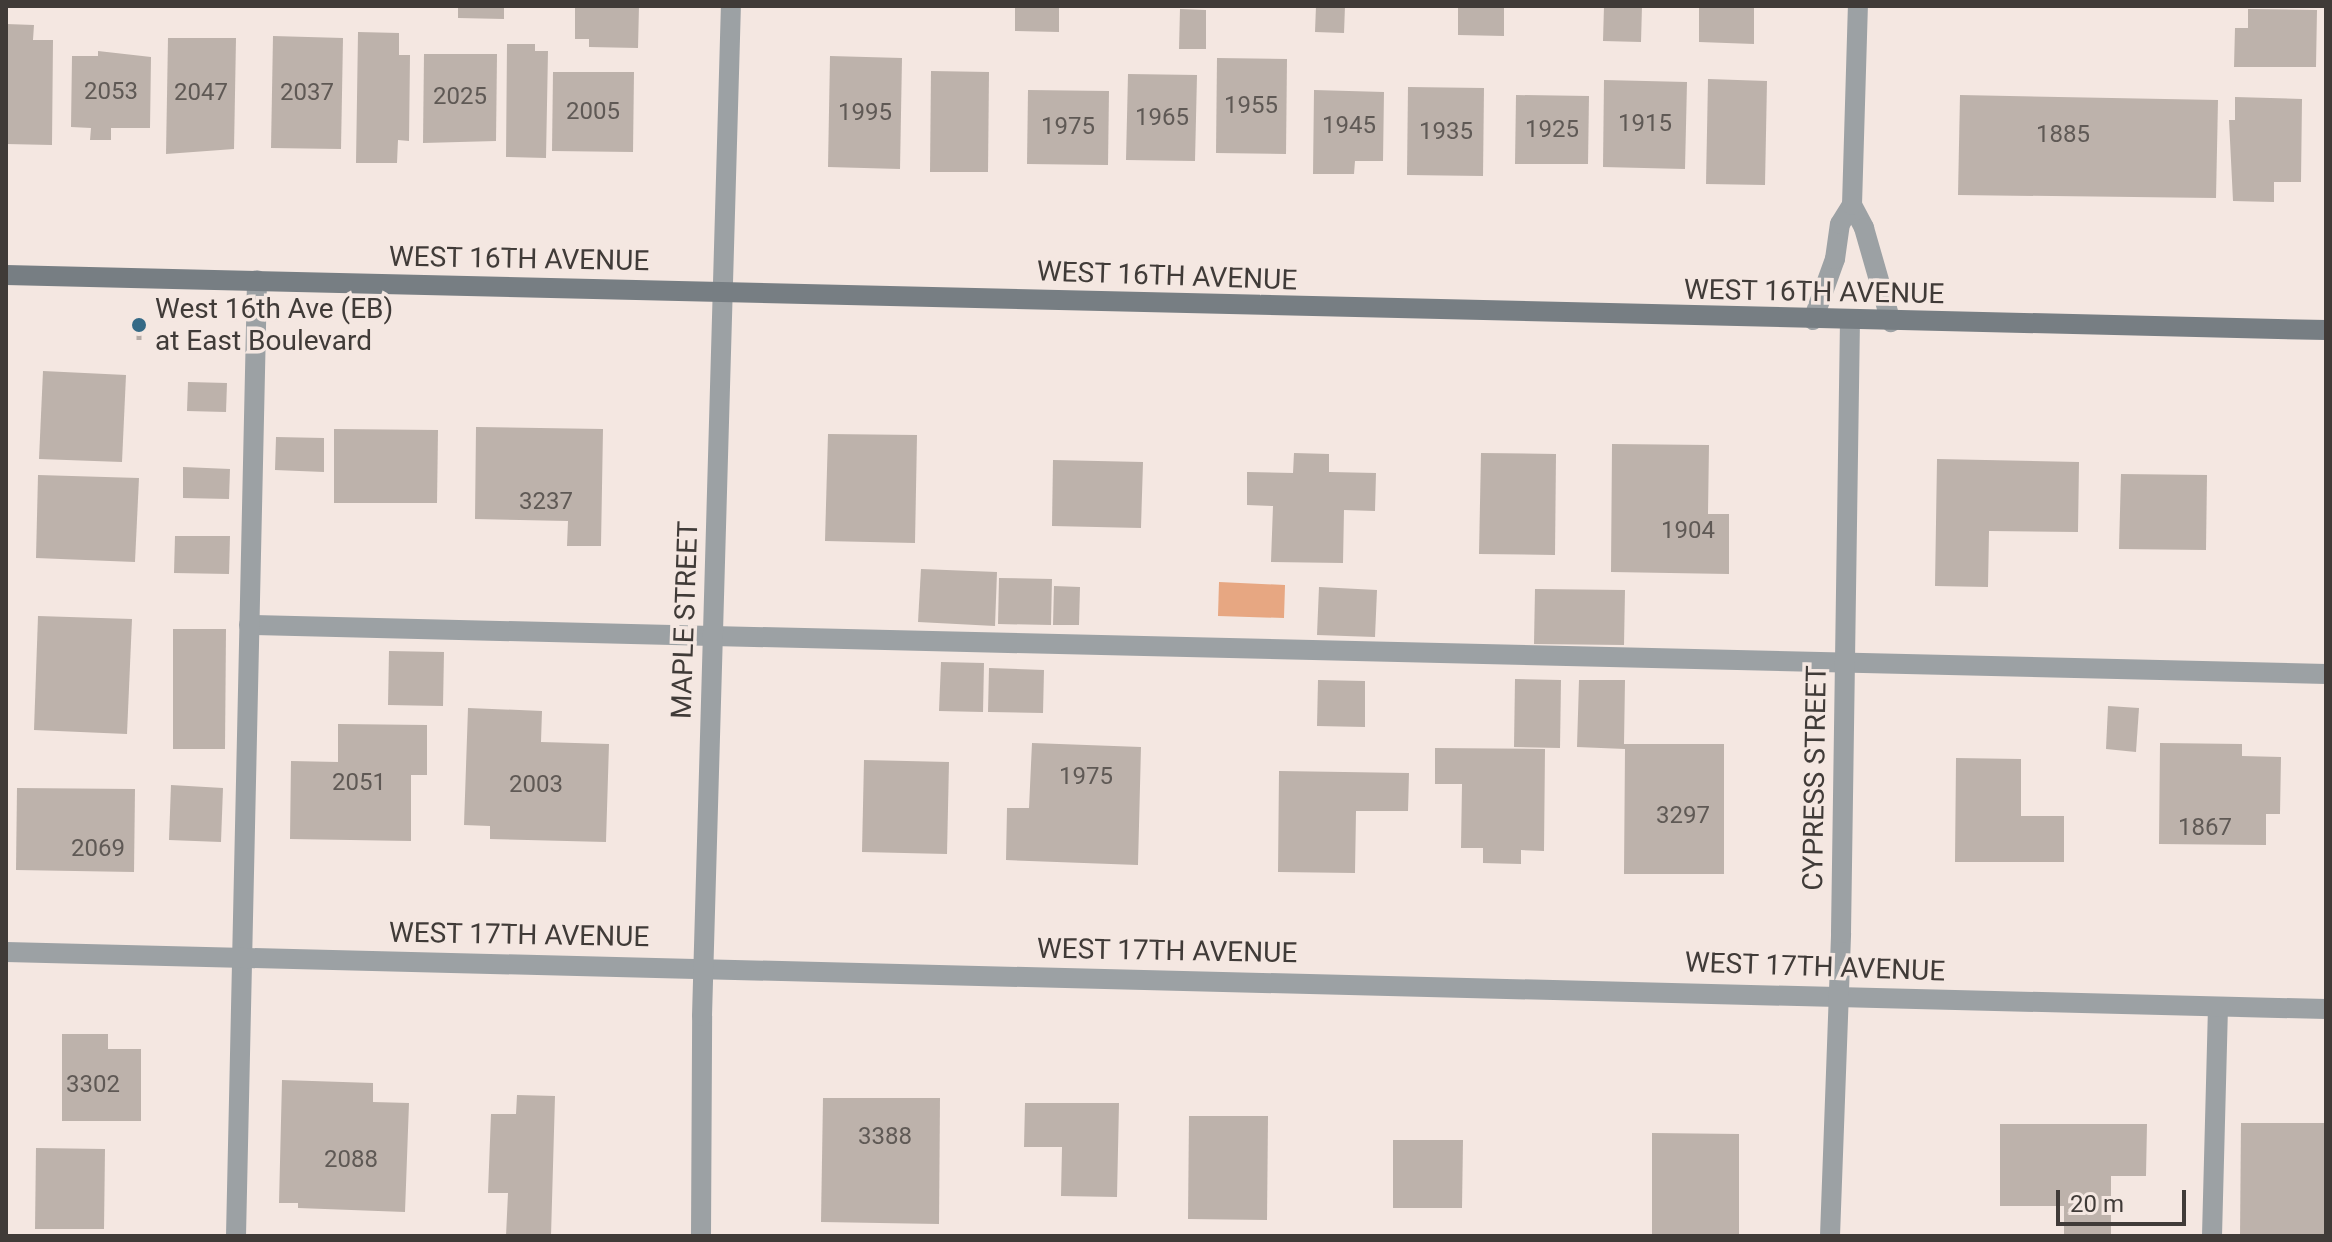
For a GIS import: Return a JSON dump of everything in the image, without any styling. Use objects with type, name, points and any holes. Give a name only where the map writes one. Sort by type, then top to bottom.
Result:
[{"type":"main road","name":"WEST 16TH AVENUE","points":[[6,275],[2326,330]]},
{"type":"street","name":"MAPLE STREET","points":[[701,1236],[703,967],[731,6]]},
{"type":"street","points":[[1858,6],[1852,205],[1864,228],[1891,322]]},
{"type":"street","points":[[1813,320],[1835,259],[1840,224],[1852,205]]},
{"type":"street","points":[[236,1236],[257,280]]},
{"type":"street","name":"CYPRESS STREET","points":[[1830,1236],[1839,995],[1850,321]]},
{"type":"street","points":[[249,625],[2326,674]]},
{"type":"street","name":"WEST 17TH AVENUE","points":[[6,952],[2326,1009]]},
{"type":"street","points":[[2212,1236],[2218,1007]]},
{"type":"path","points":[[139,325],[139,341]]},
{"type":"shaded area","points":[[1219,582],[1285,585],[1284,618],[1218,616]]},
{"type":"building","points":[[458,6],[504,6],[504,19],[458,18]]},
{"type":"building","points":[[575,6],[639,6],[638,48],[589,47],[589,39],[575,39]]},
{"type":"building","points":[[1015,6],[1059,6],[1059,32],[1015,31]]},
{"type":"building","points":[[1316,6],[1345,6],[1344,33],[1315,32]]},
{"type":"building","points":[[1458,6],[1504,6],[1504,36],[1458,35]]},
{"type":"building","points":[[1604,6],[1642,6],[1641,42],[1603,41]]},
{"type":"building","points":[[1699,6],[1754,6],[1754,44],[1699,42]]},
{"type":"building","points":[[1180,9],[1206,10],[1206,49],[1179,49]]},
{"type":"building","points":[[2248,9],[2317,10],[2316,67],[2234,67],[2235,28],[2248,28]]},
{"type":"building","points":[[6,24],[34,25],[33,40],[53,40],[52,145],[6,144]]},
{"type":"building","points":[[358,32],[399,33],[399,55],[410,55],[409,141],[398,140],[397,163],[356,163]]},
{"type":"building","points":[[273,36],[343,38],[341,149],[271,148]]},
{"type":"building","points":[[168,38],[236,38],[234,149],[166,154]]},
{"type":"building","points":[[507,44],[535,44],[535,51],[548,51],[546,158],[506,157]]},
{"type":"building","points":[[98,51],[151,57],[150,128],[111,128],[111,140],[90,140],[91,128],[71,127],[72,56],[98,56]]},
{"type":"building","points":[[424,54],[497,54],[496,141],[423,143]]},
{"type":"building","points":[[830,56],[902,58],[900,169],[828,167]]},
{"type":"building","points":[[1217,58],[1287,59],[1286,154],[1216,153]]},
{"type":"building","points":[[931,71],[989,72],[988,172],[930,172]]},
{"type":"building","points":[[553,72],[634,72],[633,152],[552,151]]},
{"type":"building","points":[[1128,74],[1197,75],[1195,161],[1126,160]]},
{"type":"building","points":[[1708,79],[1767,81],[1765,185],[1706,184]]},
{"type":"building","points":[[1604,80],[1687,82],[1685,169],[1603,167]]},
{"type":"building","points":[[1408,87],[1484,88],[1483,176],[1407,175]]},
{"type":"building","points":[[1028,90],[1109,91],[1108,165],[1027,164]]},
{"type":"building","points":[[1314,90],[1384,92],[1383,161],[1355,161],[1354,174],[1313,174]]},
{"type":"building","points":[[1516,95],[1589,96],[1588,164],[1515,164]]},
{"type":"building","points":[[1960,95],[2218,100],[2216,198],[1958,195]]},
{"type":"building","points":[[2235,97],[2302,99],[2301,182],[2274,182],[2274,202],[2233,201],[2229,120],[2235,120]]},
{"type":"building","points":[[43,371],[126,375],[122,462],[39,459]]},
{"type":"building","points":[[188,382],[227,383],[226,412],[187,411]]},
{"type":"building","points":[[476,427],[603,429],[601,546],[567,546],[568,521],[475,519]]},
{"type":"building","points":[[334,429],[438,430],[437,503],[334,503]]},
{"type":"building","points":[[828,434],[917,435],[915,543],[825,541]]},
{"type":"building","points":[[276,437],[324,438],[324,472],[275,470]]},
{"type":"building","points":[[1612,444],[1709,445],[1708,514],[1729,514],[1729,574],[1611,572]]},
{"type":"building","points":[[1294,453],[1329,454],[1329,472],[1376,473],[1375,511],[1344,510],[1343,563],[1271,562],[1273,506],[1247,505],[1247,472],[1293,473]]},
{"type":"building","points":[[1481,453],[1556,454],[1555,555],[1479,554]]},
{"type":"building","points":[[1937,459],[2079,462],[2078,532],[1989,531],[1988,587],[1935,586]]},
{"type":"building","points":[[1053,460],[1143,462],[1141,528],[1052,526]]},
{"type":"building","points":[[183,467],[230,469],[229,499],[183,498]]},
{"type":"building","points":[[2121,474],[2207,475],[2206,550],[2119,549]]},
{"type":"building","points":[[38,475],[139,478],[135,562],[36,558]]},
{"type":"building","points":[[175,536],[230,536],[229,574],[174,573]]},
{"type":"building","points":[[921,569],[997,572],[995,626],[918,622]]},
{"type":"building","points":[[999,578],[1052,579],[1051,625],[998,624]]},
{"type":"building","points":[[1054,586],[1080,587],[1079,625],[1053,625]]},
{"type":"building","points":[[1319,587],[1377,590],[1375,637],[1317,635]]},
{"type":"building","points":[[1535,589],[1625,590],[1624,645],[1534,644]]},
{"type":"building","points":[[38,616],[132,619],[127,734],[34,730]]},
{"type":"building","points":[[173,629],[226,629],[225,749],[173,749]]},
{"type":"building","points":[[389,651],[444,652],[443,706],[388,705]]},
{"type":"building","points":[[941,662],[984,663],[983,712],[939,711]]},
{"type":"building","points":[[989,668],[1044,670],[1043,713],[988,712]]},
{"type":"building","points":[[1515,679],[1561,680],[1560,748],[1514,747]]},
{"type":"building","points":[[1318,680],[1365,681],[1365,727],[1317,726]]},
{"type":"building","points":[[1579,680],[1625,680],[1624,744],[1724,744],[1724,874],[1624,874],[1625,749],[1577,747]]},
{"type":"building","points":[[2108,706],[2139,708],[2136,752],[2106,749]]},
{"type":"building","points":[[468,708],[542,711],[541,742],[609,744],[606,842],[490,839],[490,826],[464,825]]},
{"type":"building","points":[[338,724],[427,725],[427,775],[411,775],[411,841],[290,839],[291,761],[338,762]]},
{"type":"building","points":[[1032,743],[1141,747],[1138,865],[1006,860],[1007,808],[1029,808]]},
{"type":"building","points":[[2160,743],[2242,744],[2242,756],[2281,757],[2280,814],[2266,814],[2266,845],[2159,844]]},
{"type":"building","points":[[1435,748],[1545,749],[1544,851],[1521,850],[1521,864],[1483,863],[1483,848],[1461,848],[1462,784],[1435,784]]},
{"type":"building","points":[[1956,758],[2021,759],[2021,816],[2064,816],[2064,862],[1955,862]]},
{"type":"building","points":[[864,760],[949,762],[947,854],[862,852]]},
{"type":"building","points":[[1279,771],[1409,773],[1408,811],[1356,811],[1355,873],[1278,872]]},
{"type":"building","points":[[171,785],[223,788],[221,842],[169,840]]},
{"type":"building","points":[[17,788],[135,789],[134,872],[16,870]]},
{"type":"building","points":[[62,1034],[108,1034],[108,1049],[141,1049],[141,1121],[62,1121]]},
{"type":"building","points":[[282,1080],[373,1083],[373,1102],[409,1103],[405,1212],[298,1208],[298,1203],[279,1203]]},
{"type":"building","points":[[517,1095],[555,1096],[551,1236],[506,1236],[508,1193],[488,1193],[491,1114],[516,1114]]},
{"type":"building","points":[[823,1098],[940,1098],[939,1224],[821,1222]]},
{"type":"building","points":[[1025,1103],[1119,1103],[1117,1197],[1061,1196],[1062,1147],[1024,1147]]},
{"type":"building","points":[[1189,1116],[1268,1116],[1267,1220],[1188,1219]]},
{"type":"building","points":[[2241,1123],[2326,1123],[2325,1236],[2240,1236]]},
{"type":"building","points":[[2000,1124],[2147,1124],[2146,1176],[2111,1176],[2111,1236],[2064,1236],[2064,1206],[2000,1206]]},
{"type":"building","points":[[1652,1133],[1739,1134],[1739,1236],[1652,1236]]},
{"type":"building","points":[[1393,1140],[1463,1140],[1462,1208],[1393,1208]]},
{"type":"building","points":[[36,1148],[105,1149],[104,1229],[35,1229]]},
{"type":"place","name":"West 16th Ave (EB) at East Boulevard","points":[[139,325]]}]
